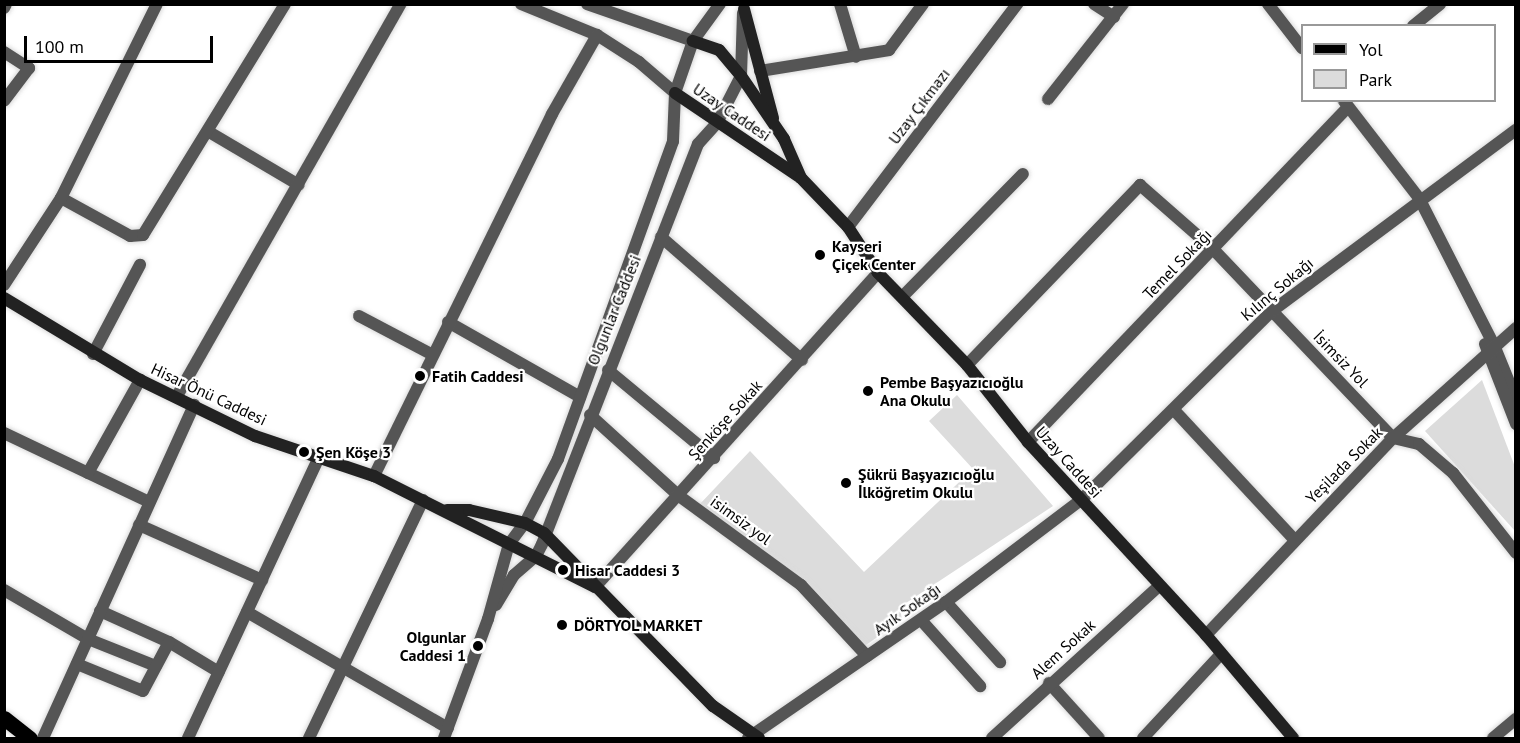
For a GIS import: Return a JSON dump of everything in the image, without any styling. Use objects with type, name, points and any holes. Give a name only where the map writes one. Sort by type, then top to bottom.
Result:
[{"type":"main road","points":[[744,7],[775,128]]},
{"type":"main road","name":"Uzay Caddesi","points":[[693,41],[719,50],[741,76],[775,128],[801,178]]},
{"type":"main road","name":"Uzay Caddesi","points":[[675,93],[801,178],[848,227],[879,273],[967,364],[1028,442],[1206,635],[1293,738]]},
{"type":"main road","name":"Hisar Önü Caddesi","points":[[4,298],[93,354],[140,380],[177,396],[255,436],[374,476],[595,587]]},
{"type":"main road","name":"Hisar Önü Caddesi","points":[[443,510],[469,510],[525,523],[544,533],[713,706],[753,737]]},
{"type":"main road","points":[[4,718],[30,738]]},
{"type":"street","points":[[4,285],[61,198],[157,4]]},
{"type":"street","points":[[61,198],[130,236],[140,237],[209,132],[285,4]]},
{"type":"street","points":[[177,396],[401,4]]},
{"type":"street","points":[[521,4],[597,35],[639,62],[675,93]]},
{"type":"street","points":[[586,4],[693,41]]},
{"type":"street","name":"Olgunlar Caddesi","points":[[446,733],[488,620],[509,544],[525,523],[558,459],[673,141],[675,93],[693,41],[720,4]]},
{"type":"street","points":[[840,4],[856,57]]},
{"type":"street","points":[[760,71],[889,50],[923,4]]},
{"type":"street","name":"Uzay Çıkmazı","points":[[848,227],[1017,4]]},
{"type":"street","points":[[1094,4],[1114,17]]},
{"type":"street","points":[[1048,99],[1123,4]]},
{"type":"street","points":[[1268,4],[1301,47]]},
{"type":"street","points":[[1415,24],[1440,4]]},
{"type":"street","name":"Olgunlar Caddesi","points":[[488,620],[514,575],[536,556],[698,144],[717,123],[741,76],[744,7]]},
{"type":"street","points":[[374,476],[431,354],[552,114],[597,35]]},
{"type":"street","points":[[4,52],[29,68],[4,101]]},
{"type":"street","points":[[1346,104],[1419,198],[1515,399]]},
{"type":"street","name":"Temel Sokağı","points":[[1028,442],[1213,249],[1346,104]]},
{"type":"street","name":"Kılınç Sokağı","points":[[1082,500],[1272,311],[1419,198],[1515,130]]},
{"type":"street","points":[[209,132],[299,184]]},
{"type":"street","points":[[903,296],[1023,174]]},
{"type":"street","name":"İsimsiz Yol","points":[[967,364],[1140,185],[1213,249],[1393,438]]},
{"type":"street","points":[[661,237],[802,360]]},
{"type":"street","points":[[93,354],[140,265]]},
{"type":"street","name":"Şenköşe Sokak","points":[[595,587],[879,273]]},
{"type":"street","points":[[359,316],[431,354]]},
{"type":"street","points":[[448,322],[580,397]]},
{"type":"street","name":"Yeşilada Sokak","points":[[1206,635],[1294,539],[1393,438],[1515,328]]},
{"type":"street","points":[[1491,348],[1515,424]]},
{"type":"street","points":[[608,370],[714,458]]},
{"type":"street","points":[[88,473],[140,380]]},
{"type":"street","points":[[43,738],[194,405]]},
{"type":"street","points":[[1174,410],[1294,539]]},
{"type":"street","name":"isimsiz yol","points":[[590,415],[679,496],[801,585],[867,657]]},
{"type":"street","points":[[4,433],[149,502]]},
{"type":"street","points":[[1393,438],[1419,444],[1453,473],[1515,553]]},
{"type":"street","points":[[188,738],[318,459]]},
{"type":"street","points":[[309,738],[423,500]]},
{"type":"street","name":"Ayık Sokağı","points":[[753,737],[946,602],[1082,500]]},
{"type":"street","points":[[139,525],[262,580]]},
{"type":"street","name":"Alem Sokak","points":[[992,738],[1049,683],[1159,586]]},
{"type":"street","points":[[4,590],[88,639],[156,666]]},
{"type":"street","points":[[946,602],[1000,662]]},
{"type":"street","points":[[100,611],[170,642],[219,672]]},
{"type":"street","points":[[247,612],[342,667],[446,733]]},
{"type":"street","points":[[921,620],[980,686]]},
{"type":"street","points":[[77,664],[143,691],[170,642]]},
{"type":"street","points":[[1143,738],[1221,654]]},
{"type":"street","points":[[1049,683],[1099,738]]},
{"type":"street","points":[[1493,738],[1515,719]]},
{"type":"green space","points":[[1482,380],[1515,467],[1515,531],[1425,431]]},
{"type":"green space","points":[[957,395],[1053,506],[900,607],[902,620],[863,647],[837,614],[699,505],[750,451],[864,572],[973,469],[929,421]]},
{"type":"place","name":"Kayseri Çiçek Center","points":[[820,255]]},
{"type":"place","name":"Fatih Caddesi","points":[[420,376]]},
{"type":"place","name":"Pembe Başyazıcıoğlu Ana Okulu","points":[[868,391]]},
{"type":"place","name":"Şen Köşe 3","points":[[304,452]]},
{"type":"place","name":"Şükrü Başyazıcıoğlu İlköğretim Okulu","points":[[846,483]]},
{"type":"place","name":"Hisar Caddesi 3","points":[[563,570]]},
{"type":"place","name":"DÖRTYOL MARKET","points":[[562,625]]},
{"type":"place","name":"Olgunlar Caddesi 1","points":[[478,646]]}]
